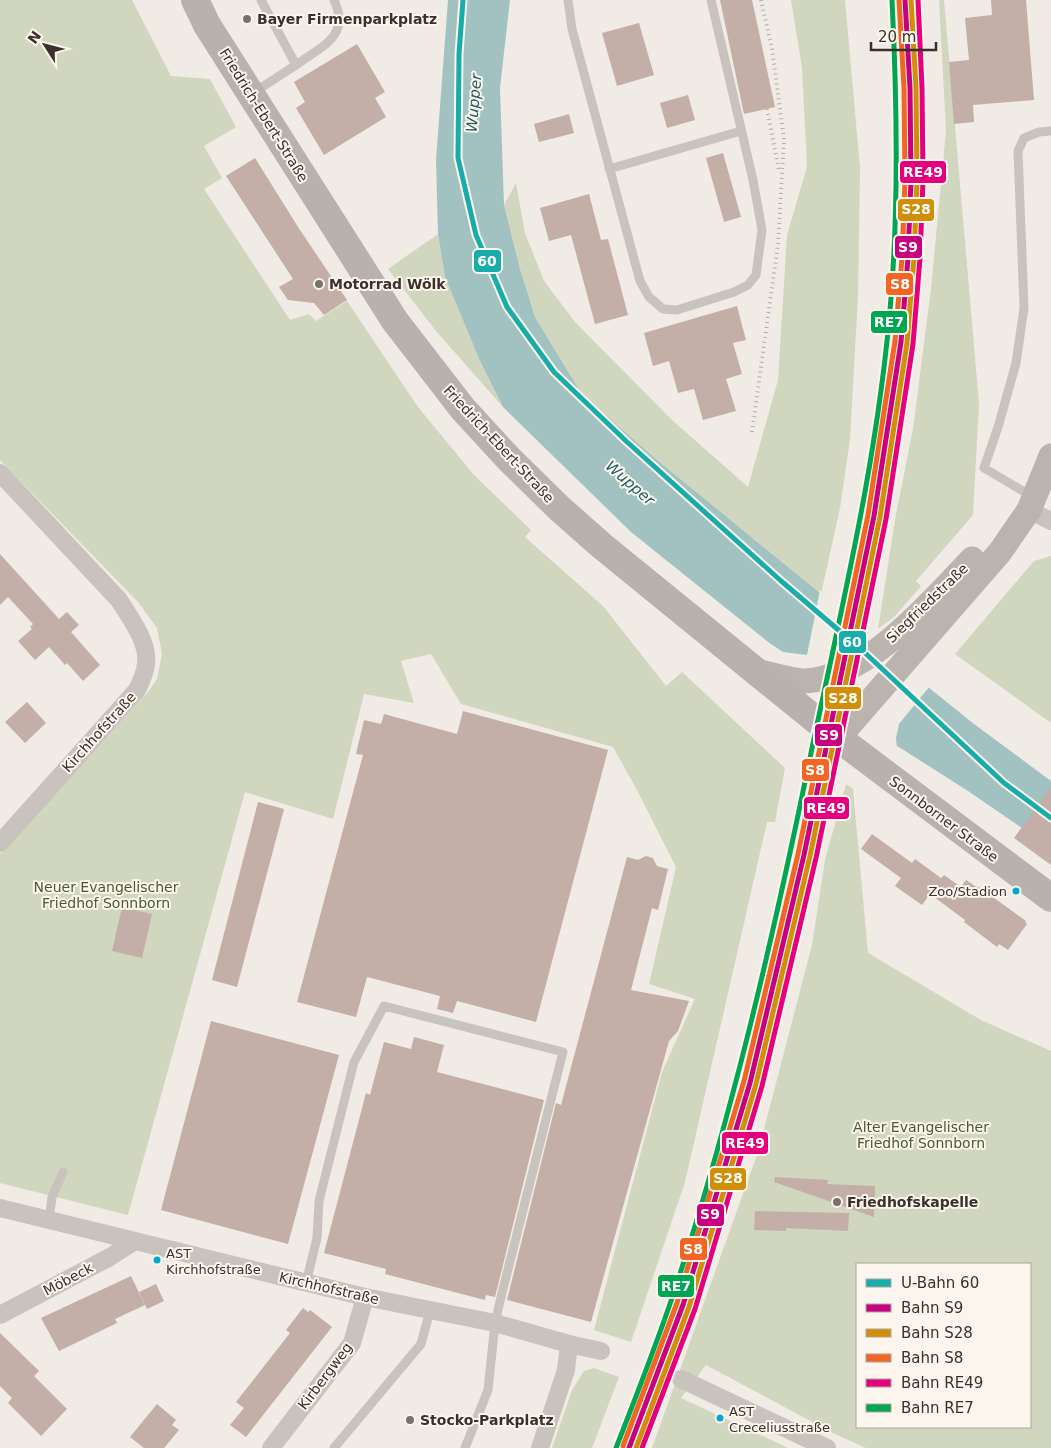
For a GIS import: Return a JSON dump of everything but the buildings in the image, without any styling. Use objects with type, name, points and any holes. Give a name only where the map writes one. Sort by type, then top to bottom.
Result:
[{"type":"main road","name":"Friedrich-Ebert-Straße","points":[[195,0],[207,25],[395,321],[462,408],[509,459],[559,508],[602,546],[756,671],[845,729]]},
{"type":"main road","name":"Sonnborner Straße","points":[[845,729],[1051,898]]},
{"type":"street","name":"Siegfriedstraße","points":[[845,729],[915,633],[1000,552],[1032,504],[1051,456]]},
{"type":"street","name":"Kirchhofstraße","points":[[0,473],[119,600],[134,624],[144,648],[147,663],[144,676],[137,690],[0,843]]},
{"type":"street","points":[[1032,504],[1051,521]]},
{"type":"street","name":"Siegfriedstraße","points":[[756,671],[804,681],[836,674],[915,633]]},
{"type":"street","name":"Kirchhofstraße","points":[[0,1208],[365,1297],[495,1323],[600,1351]]},
{"type":"street","name":"Möbeck","points":[[0,1315],[110,1257],[135,1241]]},
{"type":"street","name":"Kirbergweg","points":[[271,1448],[352,1343],[365,1297]]},
{"type":"street","points":[[540,1448],[566,1370],[569,1344]]},
{"type":"street","points":[[681,1379],[827,1448]]},
{"type":"lane","points":[[261,0],[296,65]]},
{"type":"lane","points":[[250,94],[296,65],[332,38],[340,21],[340,14],[334,0]]},
{"type":"lane","points":[[568,0],[572,29],[640,281],[649,297],[663,309],[677,310],[734,292],[748,285],[756,275],[762,230],[712,0]]},
{"type":"lane","points":[[609,169],[741,131]]},
{"type":"lane","points":[[1032,504],[984,468],[999,424],[1016,363],[1024,308],[1018,151],[1024,138],[1039,132],[1051,131]]},
{"type":"lane","points":[[306,1283],[317,1238],[319,1201],[354,1062],[384,1006],[563,1052],[495,1323],[488,1390],[465,1448]]},
{"type":"lane","points":[[49,1220],[52,1196],[62,1172]]},
{"type":"lane","points":[[334,1448],[421,1344],[430,1311]]},
{"type":"green space","name":"Neuer Evangelischer Friedhof Sonnborn","points":[[0,0],[132,0],[171,76],[210,79],[236,127],[204,146],[222,178],[204,189],[290,320],[309,314],[316,321],[347,301],[418,407],[474,475],[531,530],[525,537],[603,606],[666,686],[682,672],[785,768],[775,822],[767,822],[685,1182],[631,1342],[594,1330],[662,1072],[695,999],[649,984],[676,867],[613,747],[461,704],[431,654],[401,661],[414,703],[364,694],[333,819],[245,792],[128,1215],[0,1183],[0,854],[148,692],[157,679],[162,654],[157,628],[138,602],[0,460]]},
{"type":"green space","points":[[791,0],[845,0],[860,168],[858,297],[850,440],[840,508],[821,594],[657,460],[581,393],[535,317],[520,269],[504,205],[516,183],[525,233],[544,281],[575,322],[672,420],[748,487],[778,380],[787,235],[807,167],[802,68]]},
{"type":"green space","points":[[939,0],[944,0],[979,403],[973,515],[916,581],[921,586],[895,616],[878,629],[895,520],[913,429],[931,289],[946,131]]},
{"type":"green space","points":[[438,234],[445,277],[480,361],[503,407],[436,331],[388,269]]},
{"type":"green space","points":[[1051,556],[1051,723],[955,654],[1034,561]]},
{"type":"green space","name":"Alter Evangelischer Friedhof Sonnborn","points":[[846,784],[853,789],[868,953],[981,1020],[1051,1051],[1051,1448],[866,1448],[833,1433],[706,1365],[681,1398],[788,1448],[652,1448],[758,1152],[812,945],[825,860]]},
{"type":"green space","points":[[594,1368],[619,1377],[592,1448],[552,1448],[572,1390],[584,1371]]},
{"type":"water","name":"Wupper","points":[[448,0],[510,0],[500,88],[504,205],[520,269],[535,317],[581,393],[657,460],[821,594],[928,687],[1051,781],[1051,848],[968,791],[880,735],[631,532],[503,407],[480,361],[445,277],[438,234],[436,160]]},
{"type":"pier","points":[[820,590],[930,686],[899,724],[896,738],[897,749],[879,737],[764,641],[783,652],[807,655]]},
{"type":"railway","points":[[752,432],[778,244],[784,139],[772,49],[761,0]]},
{"type":"railway","points":[[767,109],[779,171]]},
{"type":"metro line","name":"60","points":[[463,0],[459,54],[458,158],[476,235],[507,307],[554,372],[626,441],[780,580],[863,651],[1004,783],[1051,818]]},
{"type":"rail line","name":"RE7","points":[[616,1448],[671,1301],[693,1234],[732,1098],[782,892],[859,527],[878,413],[894,261],[896,149],[892,0]]},
{"type":"rail line","name":"S8","points":[[623,1446],[677,1303],[744,1081],[798,854],[868,515],[895,341],[902,258],[905,180],[904,88],[899,0]]},
{"type":"rail line","name":"S9","points":[[629,1448],[683,1305],[750,1083],[804,855],[874,516],[901,342],[908,258],[911,180],[910,88],[905,0]]},
{"type":"rail line","name":"S28","points":[[636,1448],[689,1307],[756,1084],[810,856],[880,517],[907,343],[914,258],[917,180],[916,88],[911,0]]},
{"type":"rail line","name":"RE49","points":[[642,1448],[695,1309],[762,1086],[816,858],[886,519],[913,344],[920,258],[923,180],[922,88],[918,0]]},
{"type":"place","name":"Bayer Firmenparkplatz","points":[[247,19]]},
{"type":"place","name":"Motorrad Wölk","points":[[319,284]]},
{"type":"place","name":"Zoo/Stadion","points":[[1016,891]]},
{"type":"place","name":"Friedhofskapelle","points":[[837,1202]]},
{"type":"place","name":"AST Kirchhofstraße","points":[[157,1260]]},
{"type":"place","name":"AST Creceliusstraße","points":[[720,1418]]},
{"type":"place","name":"Stocko-Parkplatz","points":[[410,1420]]}]
